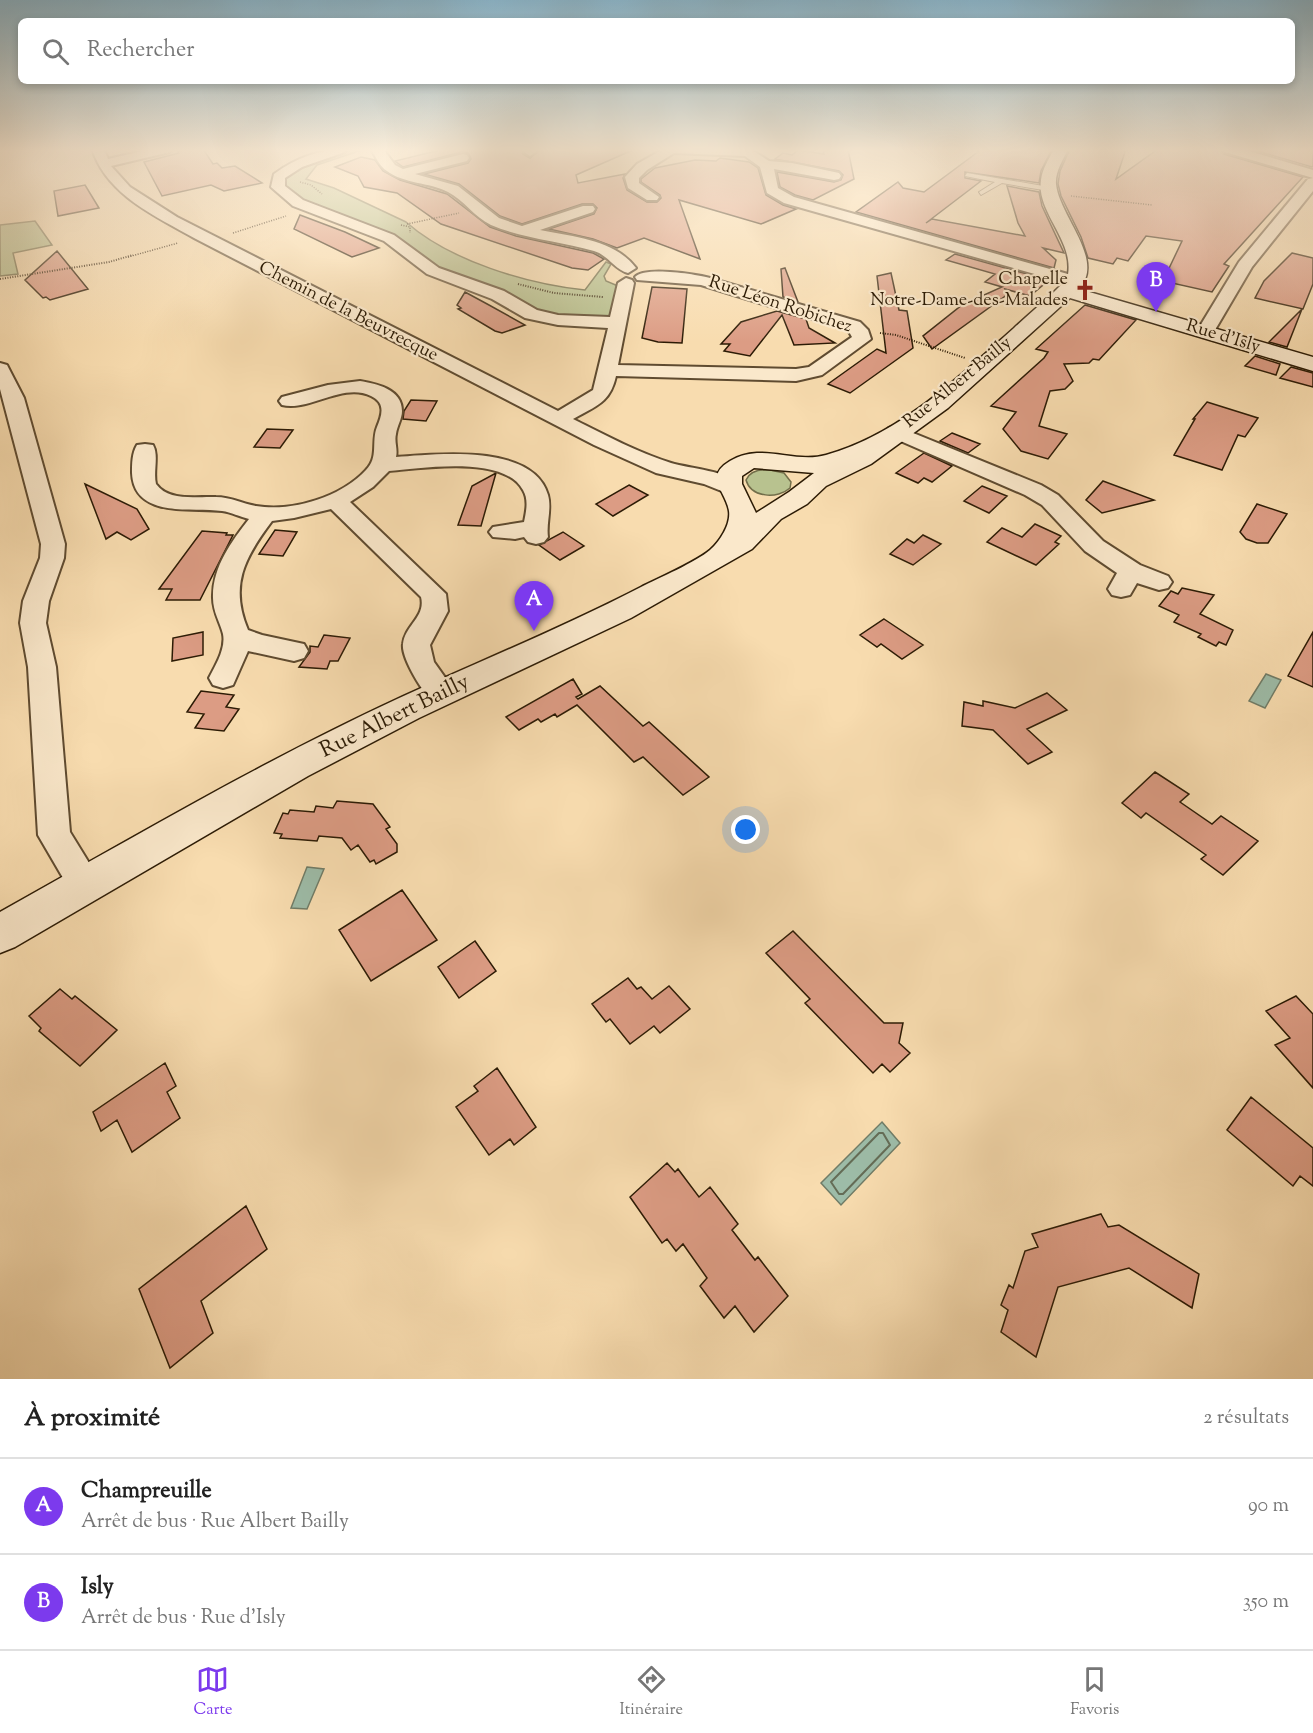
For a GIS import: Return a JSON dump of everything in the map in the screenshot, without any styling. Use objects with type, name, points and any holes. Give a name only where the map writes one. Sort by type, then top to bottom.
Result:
[{"type":"main road","points":[[1058,213],[1077,261],[1073,283]]},
{"type":"main road","name":"Rue d'Isly","points":[[1073,283],[1133,309],[1313,364]]},
{"type":"main road","name":"Rue Albert Bailly","points":[[896,432],[958,387],[1073,283]]},
{"type":"main road","points":[[710,561],[741,529],[744,516],[732,490],[730,473],[749,462],[824,464],[848,456],[896,432]]},
{"type":"main road","points":[[710,561],[750,537],[771,513],[817,481],[862,459],[896,432]]},
{"type":"main road","points":[[732,490],[747,501],[763,505],[796,497],[807,486],[804,476],[793,467],[777,462]]},
{"type":"main road","name":"Rue Albert Bailly","points":[[0,934],[243,794],[442,693],[639,602],[710,561]]},
{"type":"street","name":"Chemin de la Beuvrecque","points":[[161,213],[558,419],[664,468],[711,479],[732,490]]},
{"type":"street","points":[[324,213],[375,232],[393,241],[433,271],[498,295],[539,316],[566,321],[618,323]]},
{"type":"street","points":[[482,213],[495,221],[523,230],[600,248],[616,256],[632,276],[600,395],[558,419]]},
{"type":"street","points":[[523,230],[575,213]]},
{"type":"street","points":[[831,213],[1073,283]]},
{"type":"street","points":[[1206,332],[1245,265],[1287,213]]},
{"type":"street","name":"Rue Léon Robichez","points":[[608,370],[796,375],[809,373],[862,339],[859,330],[704,281],[689,278],[632,276]]},
{"type":"street","points":[[0,369],[14,398],[53,544],[52,558],[36,602],[33,623],[42,667],[54,835],[85,884]]},
{"type":"street","points":[[145,450],[142,479],[153,494],[170,501],[222,504],[251,513],[265,514],[298,510],[335,500],[372,477],[382,465],[386,453],[385,434],[392,408],[388,399],[381,393],[371,389],[353,387],[289,401]]},
{"type":"street","points":[[896,432],[1041,494],[1056,506],[1126,580],[1160,582]]},
{"type":"street","name":"Chemin de la Beuvrecque","points":[[620,449],[700,464],[749,462]]},
{"type":"street","points":[[382,465],[470,460],[490,462],[507,468],[527,480],[535,490],[538,501],[535,532],[501,532]]},
{"type":"street","points":[[335,500],[433,594],[437,603],[435,613],[416,641],[416,651],[425,671],[442,693]]},
{"type":"street","points":[[223,678],[234,655],[237,636],[225,606],[225,587],[238,552],[265,514]]},
{"type":"street","points":[[237,636],[257,644],[294,651]]},
{"type":"path","points":[[0,279],[109,262],[290,213]]},
{"type":"path","points":[[375,232],[455,213]]},
{"type":"path","points":[[401,225],[410,226],[411,231],[408,237]]},
{"type":"path","points":[[515,284],[554,293],[604,297]]},
{"type":"path","points":[[859,330],[896,335],[962,357]]},
{"type":"green space","points":[[331,213],[388,213],[406,222],[444,248],[467,259],[514,276],[562,287],[585,290],[606,262],[611,264],[604,276],[606,281],[618,286],[609,318],[577,318],[544,314],[445,272]]},
{"type":"green space","points":[[35,221],[52,245],[13,253],[18,274],[0,276],[0,225]]},
{"type":"green space","points":[[759,470],[784,473],[791,482],[790,488],[779,494],[765,495],[749,486],[746,480],[750,474]]},
{"type":"water","points":[[1266,674],[1281,680],[1265,708],[1249,701]]},
{"type":"water","points":[[307,867],[324,869],[307,909],[291,908]]},
{"type":"water","points":[[882,1122],[900,1143],[841,1205],[821,1183]]},
{"type":"building","points":[[426,213],[472,213],[490,227],[516,236],[593,253],[604,259],[588,270],[572,268],[441,224]]},
{"type":"building","points":[[497,213],[554,213],[522,224]]},
{"type":"building","points":[[684,213],[700,259],[644,238],[617,248],[593,239],[549,229],[594,214]]},
{"type":"building","points":[[725,213],[786,213],[761,224]]},
{"type":"building","points":[[861,213],[939,213],[926,223],[932,219],[1025,236],[1015,213],[1045,213],[1064,253],[1043,248],[1056,260],[1054,268]]},
{"type":"building","points":[[1069,213],[1270,213],[1224,264],[1229,266],[1212,292],[1163,281],[1182,241],[1146,236],[1128,261],[1117,258],[1113,264],[1088,258]]},
{"type":"building","points":[[300,215],[379,248],[352,257],[294,229]]},
{"type":"building","points":[[57,251],[88,289],[50,300],[43,298],[25,280]]},
{"type":"building","points":[[1292,253],[1313,258],[1313,284],[1303,309],[1255,298],[1264,281]]},
{"type":"building","points":[[955,254],[1049,280],[1030,296],[1005,289],[1008,294],[932,349],[923,336],[962,305],[1002,287],[985,282],[995,274],[946,260]]},
{"type":"building","points":[[785,268],[798,302],[783,297],[781,269]]},
{"type":"building","points":[[891,273],[899,310],[907,311],[913,348],[850,393],[828,384],[877,349],[886,353],[877,276]]},
{"type":"building","points":[[652,287],[687,289],[682,343],[658,342],[642,338]]},
{"type":"building","points":[[465,292],[525,325],[502,333],[495,331],[458,309],[461,308],[457,305]]},
{"type":"building","points":[[1085,305],[1136,320],[1099,360],[1093,359],[1089,363],[1064,364],[1073,381],[1065,389],[1050,391],[1039,426],[1067,434],[1048,459],[1021,451],[1003,429],[1016,412],[991,406],[1044,358],[1048,352],[1036,349]]},
{"type":"building","points":[[1302,309],[1287,347],[1269,342]]},
{"type":"building","points":[[777,311],[806,319],[809,328],[835,343],[794,345],[782,315],[750,356],[724,351],[730,344],[721,344],[741,322]]},
{"type":"building","points":[[1255,356],[1280,364],[1276,375],[1245,366]]},
{"type":"building","points":[[1291,367],[1313,373],[1313,387],[1280,378]]},
{"type":"building","points":[[411,400],[437,401],[426,421],[403,419],[404,411]]},
{"type":"building","points":[[1207,402],[1258,418],[1245,437],[1238,435],[1222,470],[1174,455],[1195,419],[1193,419]]},
{"type":"building","points":[[267,429],[293,430],[280,448],[254,447]]},
{"type":"building","points":[[952,433],[980,444],[968,453],[940,441]]},
{"type":"building","points":[[924,453],[952,466],[932,482],[924,478],[918,483],[896,473]]},
{"type":"building","points":[[496,473],[481,526],[458,525],[472,486]]},
{"type":"building","points":[[1103,481],[1154,500],[1102,513],[1086,500]]},
{"type":"building","points":[[85,484],[137,509],[149,529],[131,540],[117,532],[106,539]]},
{"type":"building","points":[[629,485],[648,495],[613,516],[596,504]]},
{"type":"building","points":[[982,486],[1007,496],[989,513],[964,501]]},
{"type":"building","points":[[1257,504],[1287,514],[1268,543],[1257,543],[1246,539],[1240,532]]},
{"type":"building","points":[[1035,524],[1061,536],[1055,542],[1059,544],[1036,565],[987,542],[1002,528],[1022,537]]},
{"type":"building","points":[[275,530],[297,532],[283,556],[259,554]]},
{"type":"building","points":[[202,531],[233,535],[200,600],[166,600],[172,589],[159,589]]},
{"type":"building","points":[[563,532],[584,546],[560,560],[539,545]]},
{"type":"building","points":[[923,535],[941,544],[913,565],[890,554],[907,539],[914,543]]},
{"type":"building","points":[[1182,588],[1214,595],[1200,614],[1233,630],[1226,645],[1219,642],[1216,646],[1198,637],[1201,634],[1174,622],[1179,615],[1159,606],[1171,591],[1178,594]]},
{"type":"building","points":[[884,619],[923,645],[902,659],[881,644],[877,647],[860,635]]},
{"type":"building","points":[[203,632],[203,655],[172,661],[173,638]]},
{"type":"building","points":[[1313,632],[1313,687],[1288,676]]},
{"type":"building","points":[[324,635],[350,638],[338,661],[330,661],[327,669],[299,667],[310,652],[310,646],[318,647]]},
{"type":"building","points":[[573,679],[582,694],[576,697],[578,699],[600,686],[643,726],[649,722],[709,777],[683,795],[643,757],[634,762],[577,705],[557,717],[555,714],[541,722],[538,719],[519,730],[506,717]]},
{"type":"building","points":[[201,691],[234,695],[226,707],[239,709],[224,731],[195,728],[204,714],[187,712]]},
{"type":"building","points":[[1047,693],[1067,710],[1027,729],[1052,752],[1028,764],[993,730],[962,726],[964,702],[983,706],[983,701],[1015,708]]},
{"type":"building","points":[[1155,772],[1189,794],[1180,802],[1212,824],[1221,816],[1258,841],[1223,875],[1201,859],[1206,855],[1146,813],[1141,818],[1122,803]]},
{"type":"building","points":[[337,801],[373,804],[390,827],[386,829],[397,844],[397,852],[376,864],[374,860],[370,862],[358,845],[351,850],[342,838],[319,836],[317,841],[280,838],[282,834],[274,833],[283,813],[288,814],[290,810],[314,812],[316,806],[333,808]]},
{"type":"building","points":[[402,890],[437,940],[371,981],[339,930]]},
{"type":"building","points":[[793,931],[884,1023],[903,1023],[899,1043],[910,1053],[890,1072],[882,1064],[873,1073],[805,1003],[810,999],[766,953]]},
{"type":"building","points":[[475,941],[496,971],[459,998],[438,967]]},
{"type":"building","points":[[628,978],[637,989],[641,987],[652,999],[669,986],[690,1009],[660,1033],[654,1026],[630,1044],[610,1019],[606,1022],[592,1004]]},
{"type":"building","points":[[60,989],[72,999],[75,996],[117,1030],[80,1066],[39,1031],[41,1028],[29,1016]]},
{"type":"building","points":[[1296,996],[1313,1014],[1313,1088],[1275,1045],[1290,1038],[1266,1011]]},
{"type":"building","points":[[165,1063],[176,1086],[167,1092],[180,1118],[132,1152],[117,1120],[101,1131],[93,1112]]},
{"type":"building","points":[[497,1068],[536,1127],[514,1145],[510,1139],[489,1155],[456,1107],[478,1091],[474,1086]]},
{"type":"building","points":[[1251,1097],[1313,1148],[1313,1186],[1300,1176],[1293,1186],[1227,1130]]},
{"type":"building","points":[[667,1163],[675,1172],[678,1169],[699,1197],[710,1187],[738,1224],[732,1230],[755,1260],[758,1257],[788,1296],[754,1332],[735,1306],[724,1318],[700,1286],[707,1278],[683,1244],[676,1251],[667,1239],[662,1243],[630,1197]]},
{"type":"building","points":[[246,1206],[267,1249],[201,1301],[213,1333],[170,1368],[139,1289]]},
{"type":"building","points":[[1101,1214],[1108,1227],[1119,1225],[1199,1274],[1192,1308],[1129,1268],[1058,1287],[1036,1357],[1001,1332],[1008,1310],[1001,1305],[1009,1285],[1013,1288],[1025,1251],[1038,1247],[1032,1234]]},
{"type":"place","name":"Chapelle Notre-Dame-des-Malades","points":[[1085,290]]},
{"type":"place","name":"Isly","points":[[1156,312]]},
{"type":"place","name":"Champreuille","points":[[534,631]]}]
